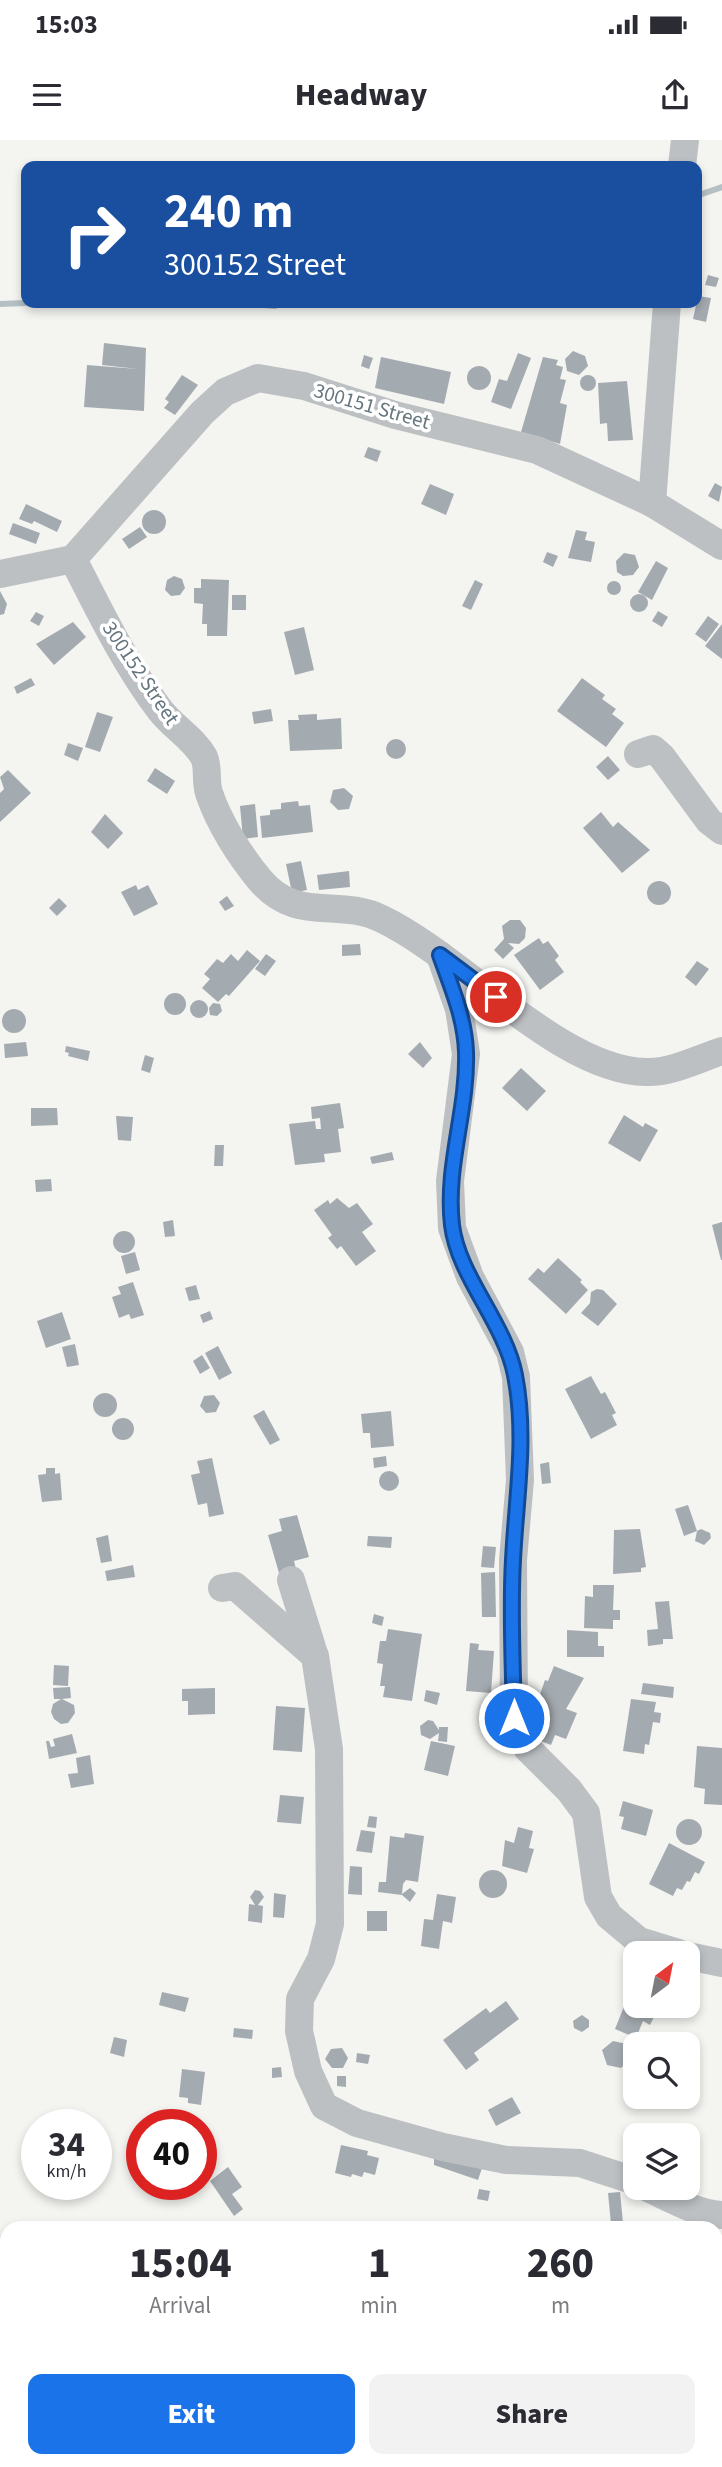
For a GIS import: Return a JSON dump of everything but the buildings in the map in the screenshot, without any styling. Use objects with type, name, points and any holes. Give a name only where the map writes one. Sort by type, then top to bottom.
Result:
[{"type":"street","points":[[683,161],[685,140]]},
{"type":"street","points":[[652,503],[667,308]]},
{"type":"street","name":"300151 Street","points":[[73,559],[202,413],[225,392],[258,378],[304,386],[395,415],[537,450],[652,503],[722,546]]},
{"type":"street","points":[[0,574],[73,559]]},
{"type":"street","name":"300152 Street","points":[[73,559],[111,633],[161,711],[202,754],[206,784],[230,836],[260,880],[286,901],[298,907],[359,911],[380,918],[440,955],[534,1024],[583,1054],[628,1070],[648,1073],[663,1070],[722,1051]]},
{"type":"street","points":[[638,754],[653,749],[662,757],[709,821],[722,831]]},
{"type":"street","points":[[440,955],[459,1009],[466,1054],[450,1181],[452,1228],[470,1277],[510,1352],[517,1389],[520,1480],[513,1560],[514,1718],[527,1748],[569,1790],[586,1812],[598,1897],[609,1916],[639,1941]]},
{"type":"street","points":[[291,1580],[314,1647],[328,1749],[330,1924],[321,1959],[300,1998],[299,2031],[308,2071],[324,2106],[356,2123],[443,2147],[506,2160],[580,2163],[623,2177]]},
{"type":"street","points":[[222,1588],[235,1586],[314,1656]]},
{"type":"street","points":[[700,1958],[722,1963]]},
{"type":"street","points":[[673,2200],[708,2214],[722,2215]]},
{"type":"waterway","points":[[702,194],[722,187]]},
{"type":"waterway","points":[[0,304],[21,303]]},
{"type":"route","points":[[496,997],[440,955],[459,1009],[466,1054],[450,1181],[452,1228],[470,1277],[510,1352],[516,1377],[520,1425],[520,1480],[513,1560],[514,1718]]}]
